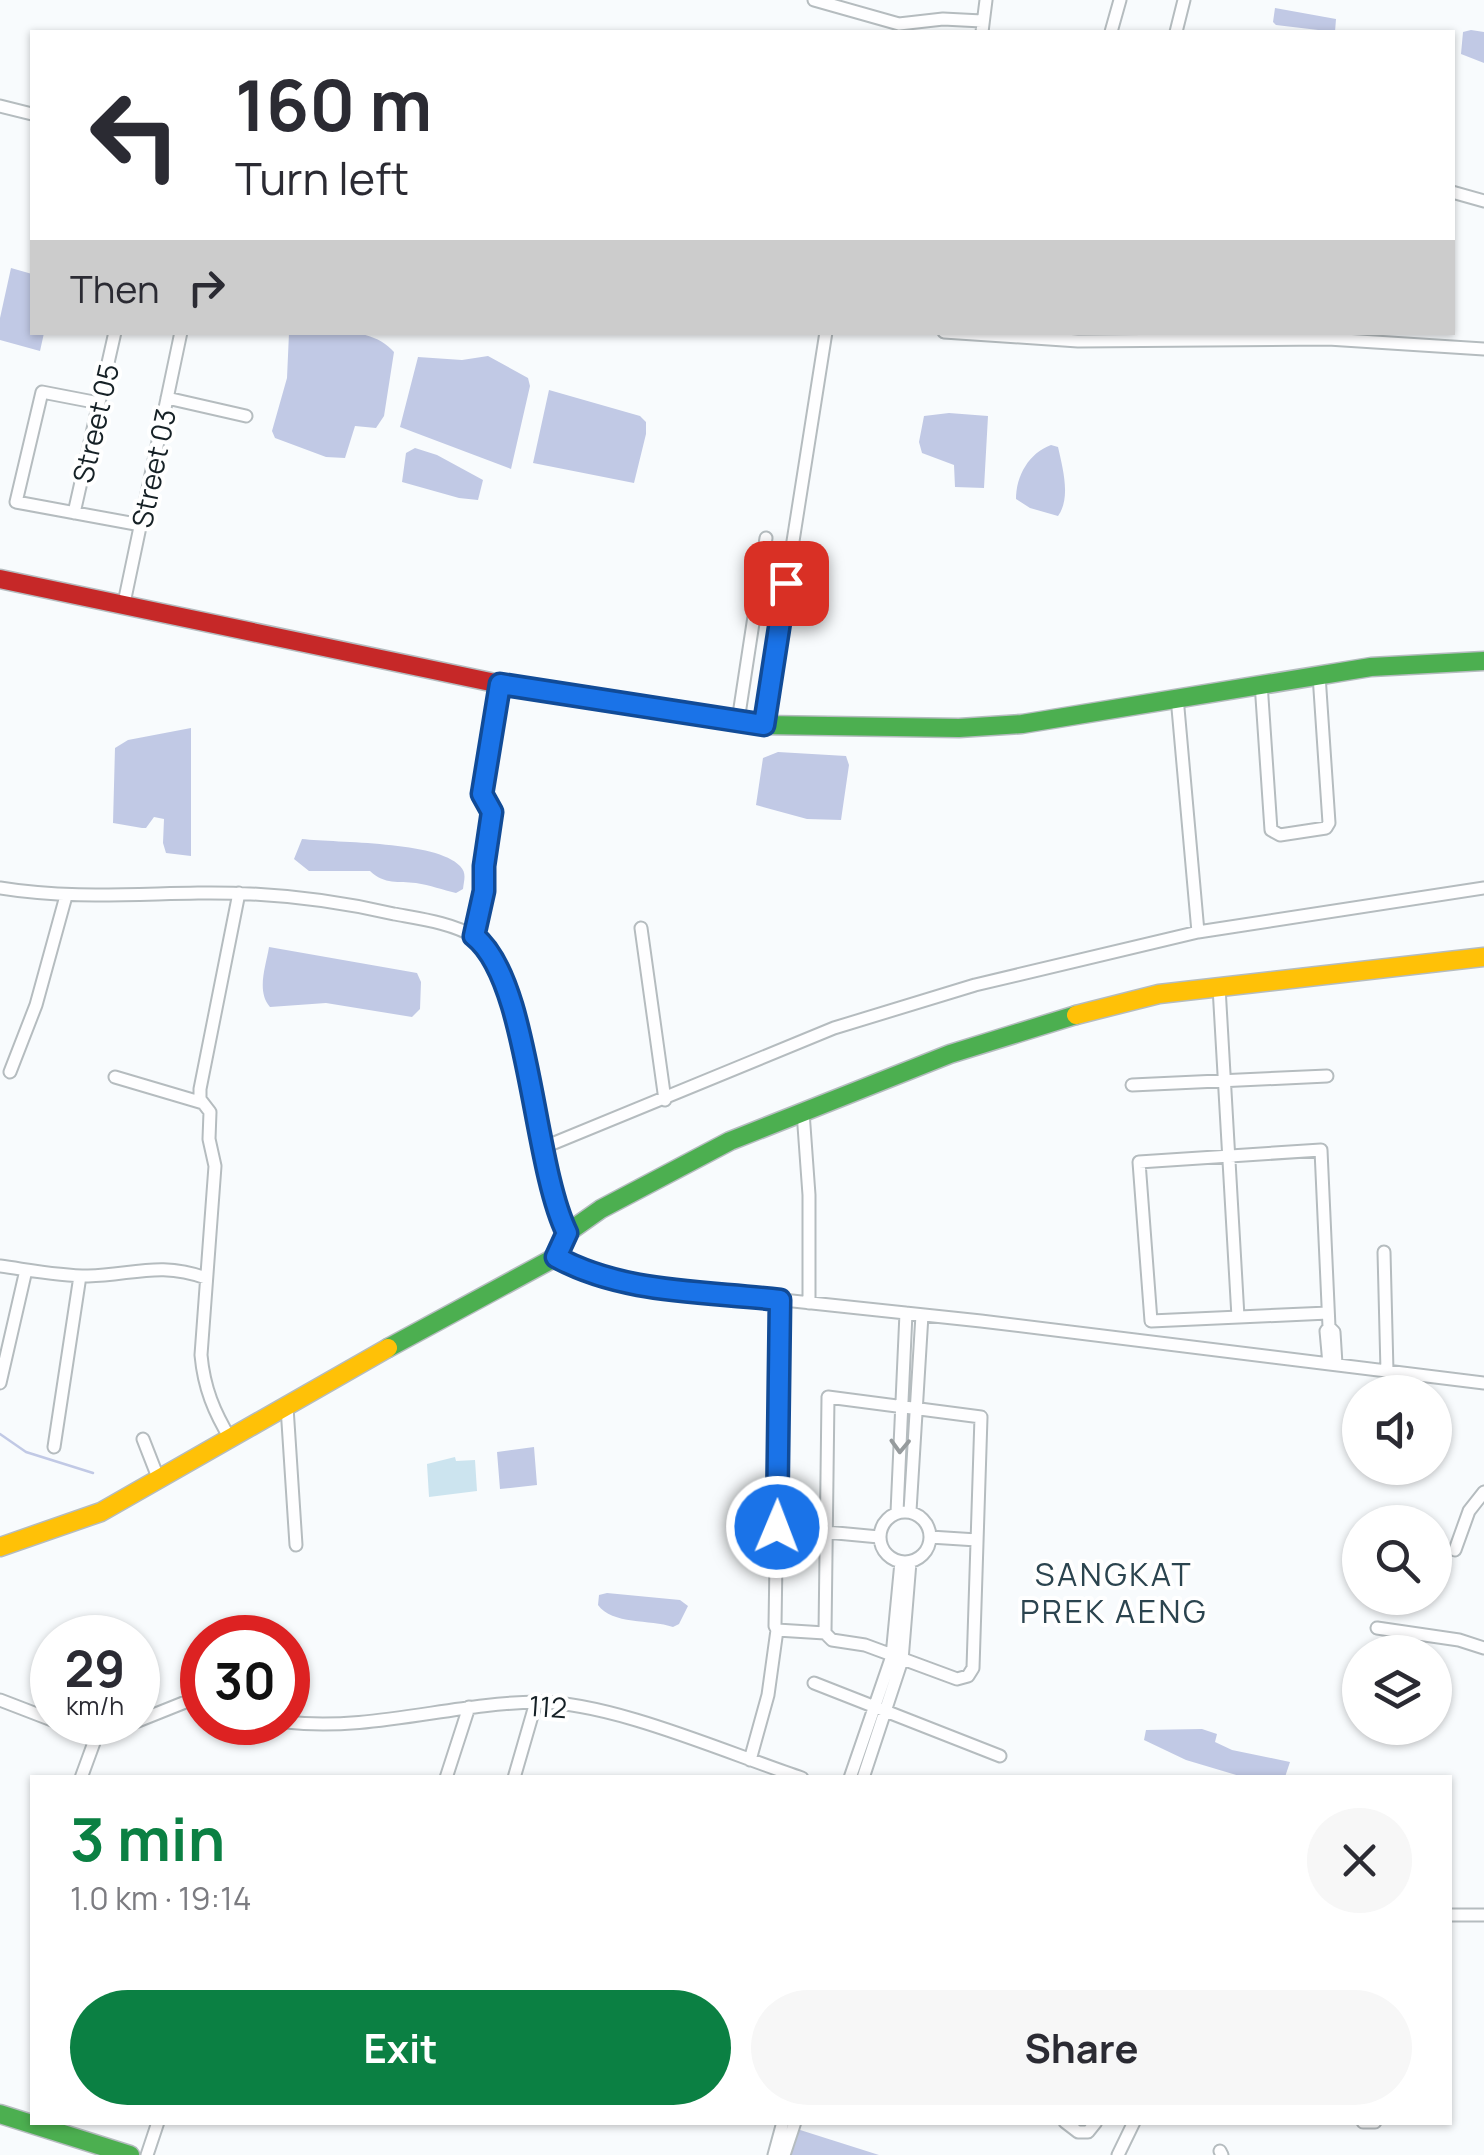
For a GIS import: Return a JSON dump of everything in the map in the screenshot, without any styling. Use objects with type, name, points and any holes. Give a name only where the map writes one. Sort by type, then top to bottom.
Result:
[{"type":"street","points":[[814,0],[898,24],[943,19],[982,27],[986,0]]},
{"type":"street","points":[[1112,30],[1120,0]]},
{"type":"street","points":[[1176,30],[1184,0]]},
{"type":"street","points":[[0,106],[30,114]]},
{"type":"street","points":[[1455,193],[1484,202]]},
{"type":"street","name":"Street 05","points":[[74,513],[114,335]]},
{"type":"street","name":"Street 03","points":[[124,604],[180,335]]},
{"type":"street","points":[[764,725],[826,335]]},
{"type":"street","points":[[989,335],[1078,341],[1328,338],[1484,349]]},
{"type":"street","points":[[99,403],[42,392],[16,502],[140,526]]},
{"type":"street","points":[[167,398],[246,416]]},
{"type":"street","points":[[738,721],[766,538]]},
{"type":"street","points":[[0,579],[500,684],[764,725],[959,728],[1022,724],[1371,668],[1484,662]]},
{"type":"street","points":[[1261,683],[1271,830],[1280,835],[1326,828],[1329,823],[1319,675]]},
{"type":"street","points":[[474,936],[484,891],[492,812],[482,794],[500,684]]},
{"type":"street","points":[[1177,697],[1198,932]]},
{"type":"street","points":[[0,888],[66,896],[240,894],[352,904],[445,925],[474,936],[489,952],[504,981],[552,1196],[567,1233]]},
{"type":"street","points":[[542,1148],[872,1015],[975,984],[1198,932],[1484,888]]},
{"type":"street","points":[[230,1440],[203,1381],[201,1355],[214,1166],[209,1140],[210,1112],[200,1089],[240,894]]},
{"type":"street","points":[[10,1072],[36,1005],[66,896]]},
{"type":"street","points":[[641,928],[665,1100]]},
{"type":"street","points":[[0,1546],[101,1512],[160,1480],[455,1310],[556,1257],[567,1233],[591,1215],[686,1163],[950,1054],[1031,1027],[1159,994],[1484,958]]},
{"type":"street","points":[[1219,986],[1238,1317]]},
{"type":"street","points":[[1132,1084],[1327,1076]]},
{"type":"street","points":[[116,1077],[203,1103]]},
{"type":"street","points":[[804,1112],[810,1196],[809,1303]]},
{"type":"street","points":[[1328,1313],[1152,1321],[1139,1162],[1322,1150],[1333,1364]]},
{"type":"street","points":[[1384,1252],[1387,1372]]},
{"type":"street","points":[[556,1257],[614,1282],[1484,1383]]},
{"type":"street","points":[[0,1266],[80,1276],[141,1268],[186,1270],[206,1278]]},
{"type":"street","points":[[0,1383],[26,1270]]},
{"type":"street","points":[[54,1448],[80,1276]]},
{"type":"street","points":[[750,1760],[768,1695],[777,1630],[774,1626],[780,1300]]},
{"type":"street","points":[[904,1512],[902,1405],[906,1313]]},
{"type":"street","points":[[904,1512],[922,1315]]},
{"type":"street","points":[[777,1630],[825,1633],[832,1640],[865,1645],[957,1679],[968,1676],[973,1668],[982,1417],[828,1397],[825,1633]]},
{"type":"street","points":[[288,1408],[296,1545]]},
{"type":"street","points":[[143,1439],[160,1480]]},
{"type":"street","points":[[1456,1550],[1468,1511],[1484,1492]]},
{"type":"street","points":[[904,1512],[924,1520],[930,1536],[924,1553],[905,1562],[883,1550],[879,1536],[883,1522],[904,1512]]},
{"type":"street","points":[[826,1532],[879,1536]]},
{"type":"street","points":[[930,1536],[977,1540]]},
{"type":"street","points":[[864,1775],[897,1658],[905,1562]]},
{"type":"street","points":[[1377,1628],[1460,1640],[1484,1648]]},
{"type":"street","points":[[814,1683],[1000,1756]]},
{"type":"street","points":[[0,1700],[30,1711]]},
{"type":"street","points":[[515,1775],[536,1702]]},
{"type":"street","name":"112","points":[[310,1725],[324,1727],[536,1702],[615,1715],[793,1775]]},
{"type":"street","points":[[447,1775],[469,1707]]},
{"type":"street","points":[[851,1775],[880,1709]]},
{"type":"street","points":[[82,1775],[93,1745]]},
{"type":"street","points":[[1452,1914],[1484,1914]]},
{"type":"street","points":[[0,2114],[30,2121]]},
{"type":"street","points":[[147,2155],[157,2125]]},
{"type":"street","points":[[774,2155],[782,2125]]},
{"type":"street","points":[[784,2155],[794,2125]]},
{"type":"street","points":[[1069,2125],[1078,2132],[1088,2132],[1094,2125]]},
{"type":"street","points":[[1118,2155],[1133,2125]]},
{"type":"street","points":[[49,2126],[130,2155]]},
{"type":"shaded area","points":[[1275,8],[1336,19],[1335,30],[1273,22]]},
{"type":"shaded area","points":[[1463,32],[1484,32],[1484,63],[1461,54]]},
{"type":"shaded area","points":[[11,268],[30,273],[30,335],[44,335],[40,351],[0,340],[0,318]]},
{"type":"shaded area","points":[[289,335],[366,335],[394,352],[384,416],[376,428],[355,426],[345,458],[326,457],[275,438],[272,431],[287,378]]},
{"type":"shaded area","points":[[488,356],[528,378],[530,386],[511,469],[400,427],[418,357],[462,360]]},
{"type":"shaded area","points":[[549,390],[640,416],[646,422],[634,483],[533,463]]},
{"type":"shaded area","points":[[924,416],[988,416],[984,488],[955,487],[954,465],[922,453],[919,442]]},
{"type":"shaded area","points":[[1051,445],[1058,447],[1065,483],[1058,516],[1030,508],[1016,499],[1025,466]]},
{"type":"shaded area","points":[[415,448],[437,455],[483,480],[478,500],[402,482],[406,453]]},
{"type":"shaded area","points":[[191,728],[191,856],[166,853],[164,819],[154,817],[146,828],[113,823],[115,748],[128,740]]},
{"type":"shaded area","points":[[778,752],[846,756],[849,765],[841,820],[807,819],[756,805],[763,758]]},
{"type":"shaded area","points":[[302,839],[431,852],[460,866],[463,889],[456,893],[392,881],[370,871],[309,871],[294,859]]},
{"type":"shaded area","points":[[269,947],[417,973],[421,982],[420,1009],[412,1017],[326,1003],[270,1007],[263,986]]},
{"type":"shaded area","points":[[534,1447],[537,1485],[500,1489],[497,1452]]},
{"type":"shaded area","points":[[455,1457],[456,1461],[475,1460],[477,1491],[429,1497],[427,1464]]},
{"type":"shaded area","points":[[599,1595],[680,1600],[688,1606],[679,1624],[673,1627],[612,1616],[598,1605]]},
{"type":"shaded area","points":[[1202,1729],[1217,1734],[1215,1742],[1232,1750],[1290,1762],[1286,1775],[1236,1775],[1186,1760],[1144,1740],[1146,1730]]},
{"type":"shaded area","points":[[797,2129],[879,2155],[790,2155]]},
{"type":"waterway","points":[[0,1434],[26,1452],[93,1473]]},
{"type":"traffic: fast","points":[[697,715],[764,725],[959,728],[1022,724],[1371,667],[1484,661]]},
{"type":"traffic: fast","points":[[388,1348],[556,1257],[567,1233],[601,1209],[730,1141],[950,1054],[1076,1015]]},
{"type":"traffic: fast","points":[[0,2114],[30,2123]]},
{"type":"traffic: fast","points":[[35,2125],[130,2155]]},
{"type":"traffic: slow","points":[[1076,1015],[1159,994],[1484,957]]},
{"type":"traffic: slow","points":[[0,1547],[101,1512],[388,1348]]},
{"type":"traffic: jam","points":[[0,579],[500,684],[697,715]]},
{"type":"district","name":"SANGKAT PREK AENG","points":[[1114,1592]]},
{"type":"route","points":[[777,1527],[780,1300],[614,1282],[556,1257],[567,1233],[552,1196],[511,1007],[496,962],[474,936],[484,891],[492,812],[482,794],[500,684],[764,725],[786,583]]}]
